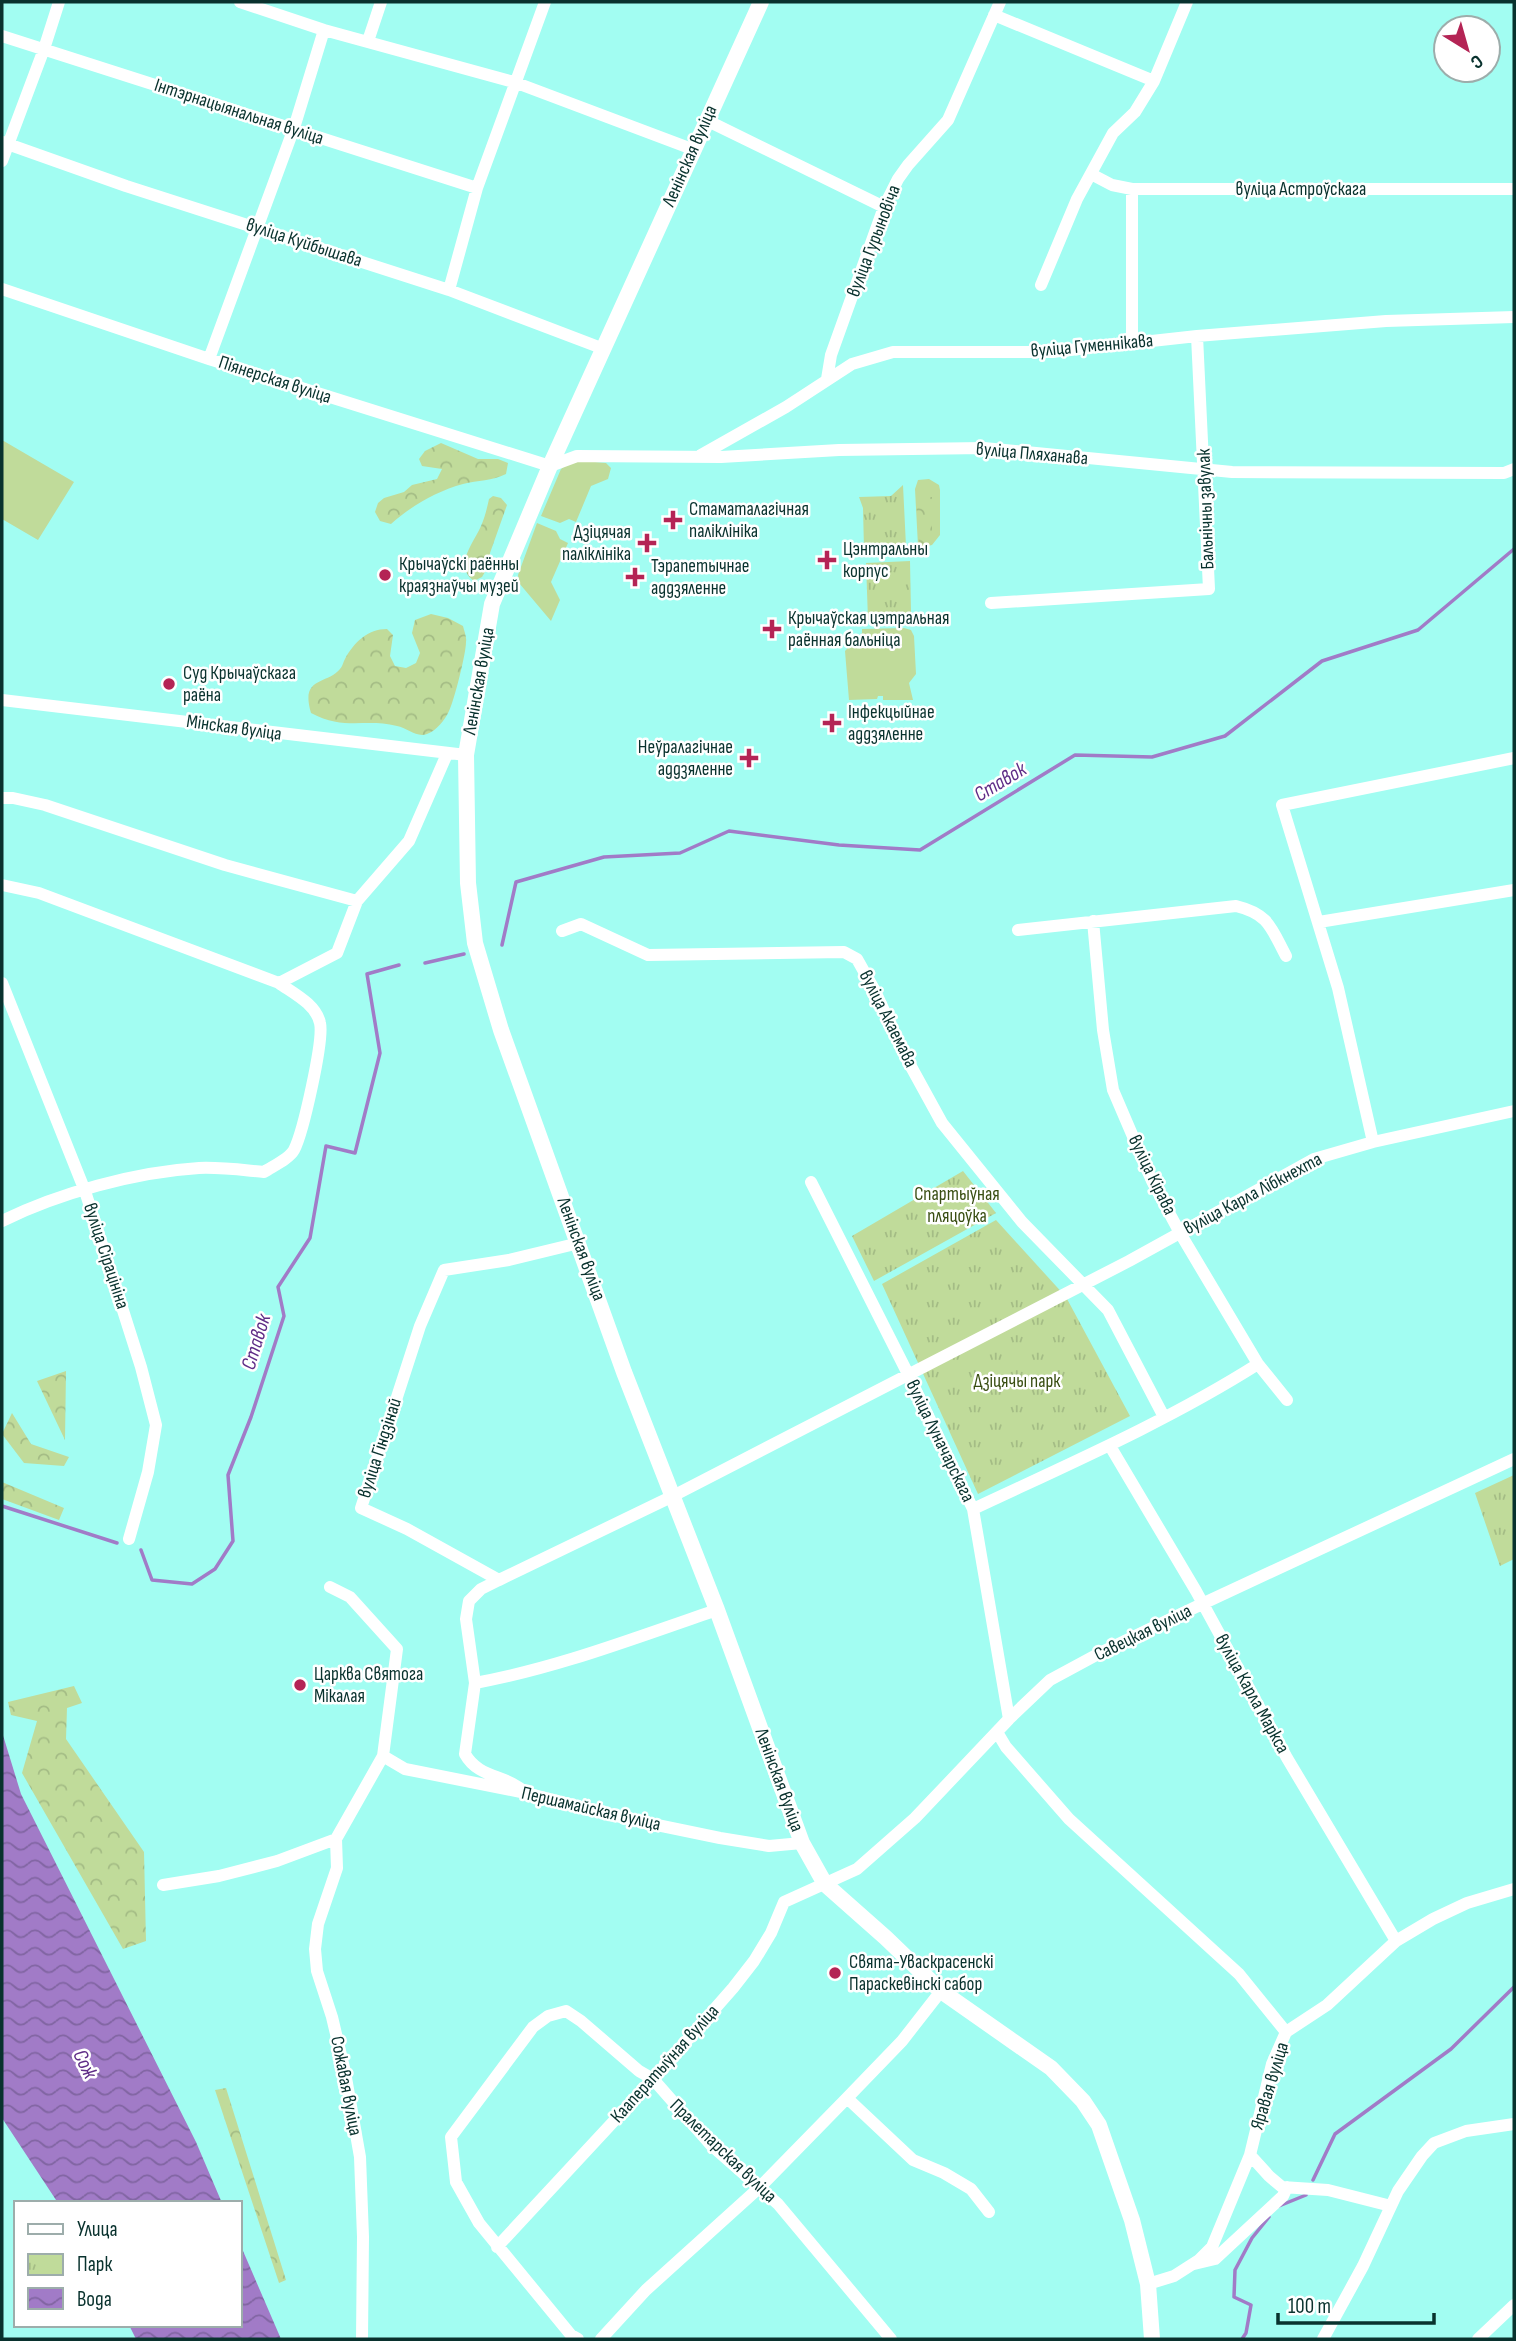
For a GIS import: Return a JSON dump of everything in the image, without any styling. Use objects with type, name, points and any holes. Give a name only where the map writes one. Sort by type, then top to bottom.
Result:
[{"type":"main road","name":"Ленінская вуліца","points":[[761,2],[550,466],[492,604],[466,755],[467,870],[475,943],[501,1030],[624,1372],[802,1843],[825,1884],[941,1991],[1051,2068],[1083,2101],[1099,2125],[1132,2220],[1148,2284],[1152,2339]]},
{"type":"street","points":[[2,161],[5,143],[44,50],[59,2]]},
{"type":"street","points":[[240,2],[324,30],[514,82],[692,149]]},
{"type":"street","points":[[368,41],[381,2]]},
{"type":"street","points":[[449,290],[477,188],[545,2]]},
{"type":"street","name":"вуліца Гурыновіча","points":[[827,379],[831,355],[884,207],[903,172],[948,120],[1000,2]]},
{"type":"street","points":[[1041,285],[1077,199],[1113,133],[1135,112],[1154,81],[1186,2]]},
{"type":"street","points":[[994,15],[1154,81]]},
{"type":"street","points":[[209,359],[294,128],[324,30]]},
{"type":"street","name":"Інтэрнацыянальная вуліца","points":[[2,36],[477,188]]},
{"type":"street","points":[[706,120],[884,207]]},
{"type":"street","name":"вуліца Куйбышава","points":[[5,143],[126,186],[449,290],[604,349]]},
{"type":"street","name":"вуліца Астроўскага","points":[[1091,174],[1112,185],[1132,188],[1514,189]]},
{"type":"street","points":[[1132,188],[1132,342]]},
{"type":"street","name":"Піянерская вуліца","points":[[2,289],[209,359],[550,466]]},
{"type":"street","name":"вуліца Гуменнікава","points":[[697,457],[786,407],[852,364],[893,352],[1052,352],[1132,342],[1386,321],[1514,317]]},
{"type":"street","name":"Бальнічны завулак","points":[[991,603],[1209,589],[1197,336]]},
{"type":"street","name":"вуліца Пляханава","points":[[550,466],[577,456],[697,457],[839,450],[984,448],[1232,472],[1504,473],[1514,469]]},
{"type":"street","name":"Мінская вуліца","points":[[2,700],[466,755]]},
{"type":"street","points":[[279,983],[337,953],[357,901],[409,841],[447,754]]},
{"type":"street","points":[[1373,1142],[1338,988],[1282,805],[1514,758]]},
{"type":"street","points":[[2,798],[45,805],[225,865],[357,901]]},
{"type":"street","points":[[2,885],[38,893],[279,983],[313,1008],[321,1024],[310,1098],[293,1152],[264,1172],[202,1168],[134,1177],[85,1191],[2,1221]]},
{"type":"street","points":[[1319,922],[1514,890]]},
{"type":"street","points":[[1018,930],[1236,906],[1254,910],[1266,919],[1286,956]]},
{"type":"street","name":"вуліца Кірава","points":[[1093,921],[1113,1090],[1152,1181],[1180,1233],[1258,1364],[1287,1400]]},
{"type":"street","name":"вуліца Акаемава","points":[[562,931],[581,924],[648,955],[844,952],[857,959],[942,1123],[1022,1222],[1108,1310],[1164,1417]]},
{"type":"street","name":"вуліца Сірацініна","points":[[2,983],[85,1191],[141,1367],[156,1425],[148,1472],[129,1539]]},
{"type":"street","name":"вуліца Карла Лібкнехта","points":[[499,1580],[671,1497],[1180,1233],[1314,1159],[1373,1142],[1514,1111]]},
{"type":"street","name":"вуліца Луначарскага","points":[[811,1182],[973,1509],[1009,1718]]},
{"type":"street","name":"вуліца Гіндзінай","points":[[499,1580],[407,1529],[361,1508],[420,1326],[444,1270],[509,1260],[579,1243]]},
{"type":"street","points":[[973,1509],[1110,1446],[1214,1392],[1258,1364]]},
{"type":"street","name":"вуліца Карла Маркса","points":[[1110,1446],[1287,1758],[1396,1941]]},
{"type":"street","name":"Савецкая вуліца","points":[[825,1884],[857,1869],[915,1818],[1009,1718],[1051,1680],[1202,1604],[1514,1459]]},
{"type":"street","points":[[499,1580],[481,1589],[469,1601],[466,1619],[475,1683],[465,1754],[478,1770],[515,1783],[526,1793]]},
{"type":"street","name":"Сожавая вуліца","points":[[330,1587],[350,1597],[397,1649],[383,1756],[336,1839],[337,1868],[318,1924],[315,1949],[317,1971],[332,2017],[345,2072],[360,2157],[363,2236],[362,2339]]},
{"type":"street","points":[[475,1683],[517,1675],[607,1649],[716,1610]]},
{"type":"street","points":[[997,1732],[1006,1747],[1069,1819],[1239,1974],[1286,2032]]},
{"type":"street","name":"Першамайская вуліца","points":[[383,1756],[405,1769],[526,1793],[628,1819],[769,1846],[802,1843]]},
{"type":"street","points":[[163,1885],[219,1876],[277,1861],[336,1839]]},
{"type":"street","name":"Кааператыўная вуліца","points":[[498,2247],[653,2079],[754,1962],[771,1933],[784,1902],[825,1884]]},
{"type":"street","name":"Яравая вуліца","points":[[1148,2284],[1174,2276],[1212,2247],[1250,2155],[1272,2064],[1286,2032],[1327,2005],[1396,1941],[1467,1903],[1514,1889]]},
{"type":"street","points":[[601,2339],[646,2290],[760,2187],[847,2098],[902,2041],[941,1991]]},
{"type":"street","name":"Пралетарская вуліца","points":[[578,2339],[571,2335],[479,2222],[456,2182],[451,2137],[533,2026],[548,2016],[566,2011],[639,2071],[653,2079],[711,2145],[778,2204],[891,2339]]},
{"type":"street","points":[[847,2098],[913,2160],[944,2173],[971,2189],[989,2212]]},
{"type":"street","points":[[1323,2339],[1363,2266],[1398,2190],[1434,2143],[1466,2132],[1514,2124]]},
{"type":"street","points":[[1250,2155],[1282,2187],[1328,2190],[1391,2206]]},
{"type":"street","points":[[1190,2265],[1215,2259],[1283,2196],[1287,2187]]},
{"type":"street","points":[[1478,2339],[1514,2305]]},
{"type":"green space","points":[[2,440],[74,482],[38,540],[2,519]]},
{"type":"green space","points":[[441,443],[478,459],[498,459],[508,463],[506,474],[463,484],[434,495],[391,524],[380,521],[375,512],[378,503],[384,498],[404,492],[412,485],[437,479],[442,469],[422,466],[419,459],[425,451]]},
{"type":"green space","points":[[573,460],[606,463],[611,468],[608,479],[591,486],[576,522],[569,519],[560,523],[541,516],[561,469]]},
{"type":"green space","points":[[929,479],[939,485],[940,490],[940,535],[932,545],[920,548],[915,489],[918,480]]},
{"type":"green space","points":[[903,485],[906,546],[864,550],[863,508],[859,497],[891,496]]},
{"type":"green space","points":[[493,496],[501,498],[507,505],[490,553],[489,565],[482,577],[474,581],[465,569],[465,562],[489,499]]},
{"type":"green space","points":[[932,497],[932,543],[919,545],[916,498]]},
{"type":"green space","points":[[537,523],[556,531],[560,539],[568,543],[551,582],[560,600],[551,621],[519,583],[518,575]]},
{"type":"green space","points":[[910,561],[911,612],[906,617],[868,620],[866,563]]},
{"type":"green space","points":[[431,614],[448,618],[463,626],[466,640],[451,706],[437,728],[420,735],[386,724],[334,722],[311,713],[309,693],[312,687],[335,674],[353,647],[374,631],[387,629],[393,635],[390,656],[395,666],[406,668],[416,663],[420,653],[412,633],[415,620]]},
{"type":"green space","points":[[862,629],[911,630],[914,636],[916,674],[909,683],[913,700],[883,700],[883,696],[878,696],[877,699],[849,700],[845,651],[862,633]]},
{"type":"green space","name":"Спартыўная пляцоўка","points":[[963,1171],[996,1213],[874,1281],[852,1236]]},
{"type":"green space","name":"Дзіцячы парк","points":[[996,1220],[1066,1297],[1130,1416],[978,1494],[882,1284]]},
{"type":"green space","points":[[66,1371],[65,1440],[37,1381]]},
{"type":"green space","points":[[12,1413],[31,1444],[69,1457],[64,1466],[24,1463],[2,1434]]},
{"type":"green space","points":[[1514,1475],[1514,1559],[1500,1566],[1475,1493]]},
{"type":"green space","points":[[2,1482],[64,1508],[59,1520],[2,1499]]},
{"type":"green space","points":[[74,1686],[82,1703],[67,1708],[66,1739],[144,1852],[146,1941],[123,1949],[22,1773],[37,1721],[11,1715],[8,1702]]},
{"type":"green space","points":[[226,2088],[286,2280],[279,2283],[215,2090]]},
{"type":"water","name":"Сож","points":[[2,1732],[21,1794],[196,2142],[221,2201],[57,2201],[2,2118]]},
{"type":"water","points":[[242,2249],[281,2339],[136,2339],[130,2327],[242,2327]]},
{"type":"waterway","name":"Ставок","points":[[502,945],[516,882],[604,857],[680,853],[729,831],[839,845],[920,850],[1075,755],[1152,757],[1225,736],[1322,661],[1418,630],[1514,549]]},
{"type":"waterway","name":"Ставок","points":[[425,963],[464,954]]},
{"type":"waterway","name":"Ставок","points":[[141,1550],[152,1580],[192,1584],[215,1569],[233,1541],[228,1475],[251,1417],[284,1316],[278,1287],[310,1238],[326,1146],[355,1153],[380,1053],[367,974],[399,965]]},
{"type":"waterway","name":"Ставок","points":[[2,1506],[117,1543]]},
{"type":"waterway","points":[[1313,2180],[1335,2134],[1451,2049],[1514,1987]]},
{"type":"waterway","points":[[1279,2206],[1306,2195]]},
{"type":"waterway","points":[[1242,2339],[1246,2333],[1251,2305],[1234,2297],[1235,2270],[1252,2238],[1269,2217]]},
{"type":"place","name":"Стаматалагічная паліклініка","points":[[673,520]]},
{"type":"place","name":"Дзіцячая паліклініка","points":[[647,543]]},
{"type":"place","name":"Цэнтральны корпус","points":[[827,560]]},
{"type":"place","name":"Крычаўскі раённы краязнаўчы музей","points":[[385,575]]},
{"type":"place","name":"Тэрапетычнае аддзяленне","points":[[635,577]]},
{"type":"place","name":"Крычаўская цэтральная раённая бальніца","points":[[772,629]]},
{"type":"place","name":"Суд Крычаўскага раёна","points":[[169,684]]},
{"type":"place","name":"Інфекцыйнае аддзяленне","points":[[832,723]]},
{"type":"place","name":"Неўралагічнае аддзяленне","points":[[749,758]]},
{"type":"place","name":"Царква Святога Мікалая","points":[[300,1685]]},
{"type":"place","name":"Свята-Уваскрасенскі Параскевінскі сабор","points":[[835,1973]]}]
